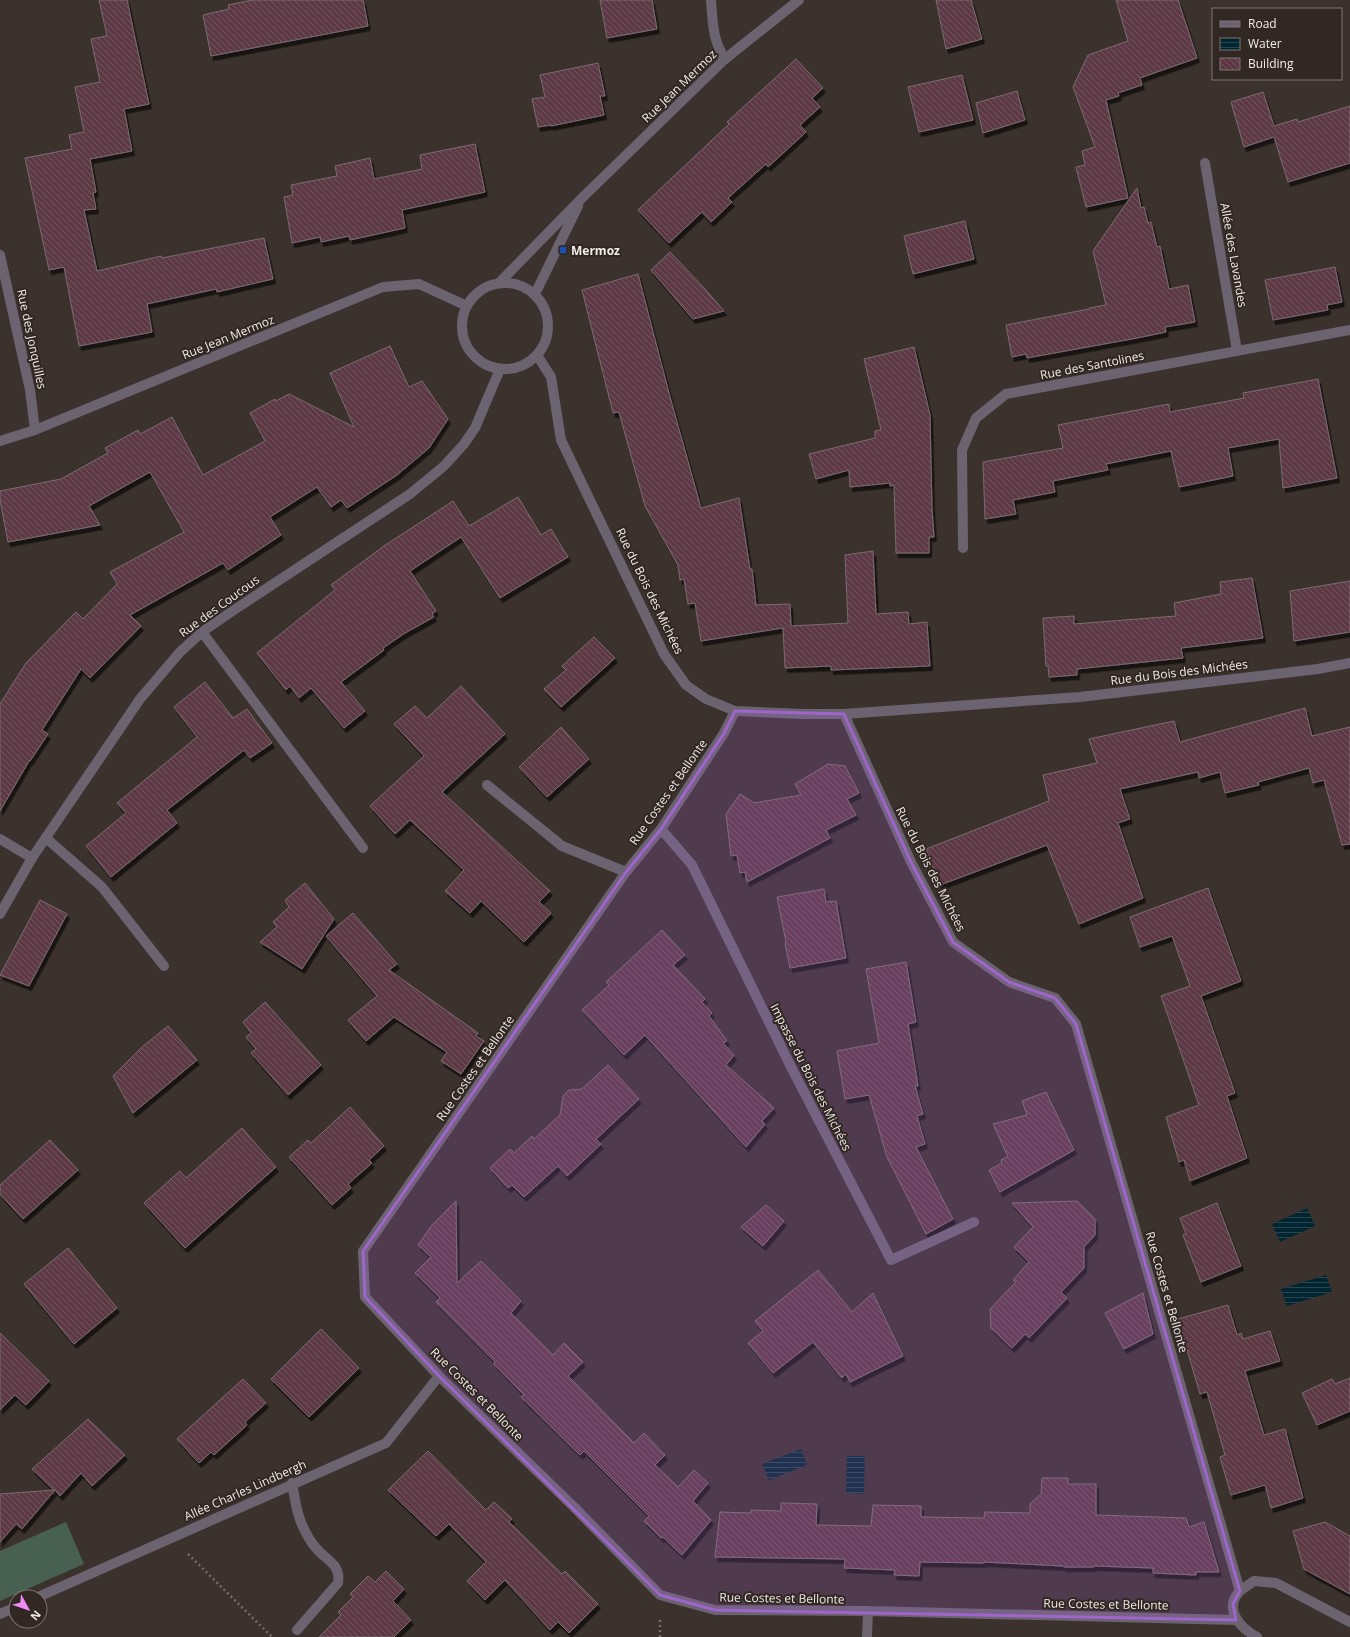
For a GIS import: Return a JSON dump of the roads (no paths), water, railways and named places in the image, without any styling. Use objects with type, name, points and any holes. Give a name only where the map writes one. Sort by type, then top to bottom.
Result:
[{"type":"street","points":[[712,0],[713,30],[717,47],[725,59]]},
{"type":"street","name":"Rue Jean Mermoz","points":[[499,283],[583,197],[725,59],[799,0]]},
{"type":"street","name":"Allée des Lavandes","points":[[1205,163],[1237,351]]},
{"type":"street","name":"Rue Jean Mermoz","points":[[535,294],[583,197]]},
{"type":"street","name":"Rue des Jonquilles","points":[[0,255],[30,390],[35,430]]},
{"type":"street","points":[[508,282],[518,284],[535,294],[542,303],[548,319],[548,334],[537,355],[524,365],[517,368],[500,369],[490,366],[475,357],[465,343],[462,332],[462,322],[467,306],[474,295],[482,288],[508,282]]},
{"type":"street","name":"Rue Jean Mermoz","points":[[0,441],[35,430],[383,287],[419,284],[467,306]]},
{"type":"street","name":"Rue des Santolines","points":[[963,548],[962,450],[976,418],[1006,394],[1350,330]]},
{"type":"street","name":"Rue du Bois des Michées","points":[[537,355],[551,377],[562,440],[664,654],[686,685],[706,699],[735,711],[844,714],[1080,697],[1318,669],[1350,663]]},
{"type":"street","name":"Rue des Coucous","points":[[0,914],[32,858],[140,699],[180,652],[202,632],[236,608],[410,494],[444,466],[464,444],[475,428],[500,369]]},
{"type":"street","points":[[202,632],[363,848]]},
{"type":"street","name":"Rue Costes et Bellonte","points":[[735,711],[724,733],[660,830],[626,872],[363,1251],[365,1297],[439,1376],[574,1507],[660,1595],[715,1610],[868,1611],[1236,1620]]},
{"type":"street","name":"Rue du Bois des Michées","points":[[844,714],[911,862],[953,942],[1009,982],[1055,998],[1076,1024],[1129,1208]]},
{"type":"street","points":[[488,786],[562,846],[626,872]]},
{"type":"street","name":"Impasse du Bois des Michées","points":[[660,830],[692,865],[791,1067],[891,1260],[974,1222]]},
{"type":"street","points":[[46,838],[102,887],[164,966]]},
{"type":"street","points":[[0,840],[32,858]]},
{"type":"street","name":"Rue Costes et Bellonte","points":[[1129,1208],[1240,1591]]},
{"type":"street","name":"Allée Charles Lindbergh","points":[[48,1592],[292,1483],[386,1443],[439,1376]]},
{"type":"street","points":[[292,1483],[296,1506],[304,1530],[317,1550],[334,1565],[340,1575],[338,1583],[297,1630]]},
{"type":"street","points":[[1257,1637],[1249,1633],[1236,1620],[1233,1604],[1240,1591],[1254,1581],[1276,1583],[1350,1622]]},
{"type":"street","points":[[867,1637],[868,1611]]},
{"type":"water","points":[[1307,1208],[1315,1226],[1280,1242],[1272,1224]]},
{"type":"water","points":[[1326,1275],[1332,1292],[1287,1306],[1281,1289]]},
{"type":"water","points":[[801,1449],[807,1465],[769,1480],[762,1464]]},
{"type":"water","points":[[847,1456],[865,1456],[864,1494],[846,1493]]},
{"type":"place","name":"Mermoz","points":[[563,250]]}]
